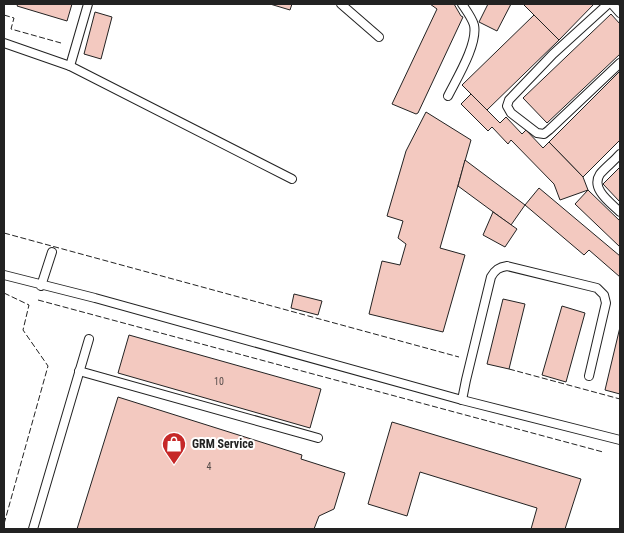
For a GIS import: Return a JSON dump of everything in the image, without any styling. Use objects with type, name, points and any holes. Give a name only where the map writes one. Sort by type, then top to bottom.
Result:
[{"type":"lane","points":[[70,66],[88,4]]},
{"type":"lane","points":[[341,4],[379,37]]},
{"type":"lane","points":[[448,96],[472,46],[474,36],[474,24],[462,4]]},
{"type":"lane","points":[[608,4],[546,61],[509,100],[507,106],[511,113],[537,133],[544,134],[620,63]]},
{"type":"lane","points":[[612,4],[620,12]]},
{"type":"lane","points":[[4,43],[70,66],[292,179]]},
{"type":"lane","points":[[620,154],[599,175],[597,184],[599,191],[620,212]]},
{"type":"lane","points":[[41,286],[52,252]]},
{"type":"lane","points":[[462,400],[491,277],[494,271],[501,266],[597,288],[604,294],[606,302],[589,376]]},
{"type":"lane","points":[[4,275],[41,286],[95,298],[462,400],[620,440]]},
{"type":"lane","points":[[33,529],[89,338]]},
{"type":"lane","points":[[79,371],[318,438]]},
{"type":"building","points":[[18,4],[72,4],[67,21],[17,6]]},
{"type":"building","points":[[270,4],[292,4],[290,10]]},
{"type":"building","points":[[430,4],[454,4],[463,17],[416,114],[392,104],[437,9]]},
{"type":"building","points":[[488,4],[511,4],[497,31],[479,22]]},
{"type":"building","points":[[523,4],[594,4],[559,40]]},
{"type":"building","points":[[95,12],[112,17],[101,59],[84,54]]},
{"type":"building","points":[[611,14],[620,24],[620,54],[547,123],[523,98]]},
{"type":"building","points":[[534,15],[559,40],[487,110],[462,85]]},
{"type":"building","points":[[620,71],[620,140],[583,177],[549,142]]},
{"type":"building","points":[[471,94],[500,123],[506,117],[522,134],[526,130],[543,148],[549,142],[583,177],[588,190],[560,200],[554,184],[511,140],[508,144],[492,127],[488,131],[461,104]]},
{"type":"building","points":[[426,112],[471,140],[440,248],[465,255],[443,332],[369,314],[382,261],[400,265],[406,244],[398,238],[403,221],[387,216],[406,151]]},
{"type":"building","points":[[465,160],[525,205],[511,225],[458,186]]},
{"type":"building","points":[[620,167],[620,202],[603,184]]},
{"type":"building","points":[[539,188],[620,256],[620,277],[589,250],[584,255],[525,205]]},
{"type":"building","points":[[588,190],[620,221],[620,247],[575,204]]},
{"type":"building","points":[[493,212],[517,229],[505,247],[483,235]]},
{"type":"building","points":[[294,294],[322,301],[318,315],[291,308]]},
{"type":"building","points":[[503,299],[525,304],[509,369],[487,364]]},
{"type":"building","points":[[562,306],[585,313],[566,382],[542,375]]},
{"type":"building","points":[[620,327],[620,394],[605,390]]},
{"type":"building","points":[[129,335],[321,389],[310,428],[118,373]]},
{"type":"building","points":[[118,397],[302,455],[301,459],[345,473],[334,509],[319,516],[314,529],[77,529]]},
{"type":"building","points":[[392,422],[581,479],[565,529],[531,529],[537,508],[420,472],[407,516],[368,504]]},
{"type":"fence","points":[[4,15],[14,18],[11,29],[61,43]]},
{"type":"fence","points":[[4,233],[459,357]]},
{"type":"fence","points":[[4,293],[29,305],[23,330],[48,366],[4,524]]},
{"type":"fence","points":[[38,300],[603,452]]},
{"type":"fence","points":[[509,369],[620,399]]},
{"type":"place","name":"GRM Service","points":[[174,465]]}]
